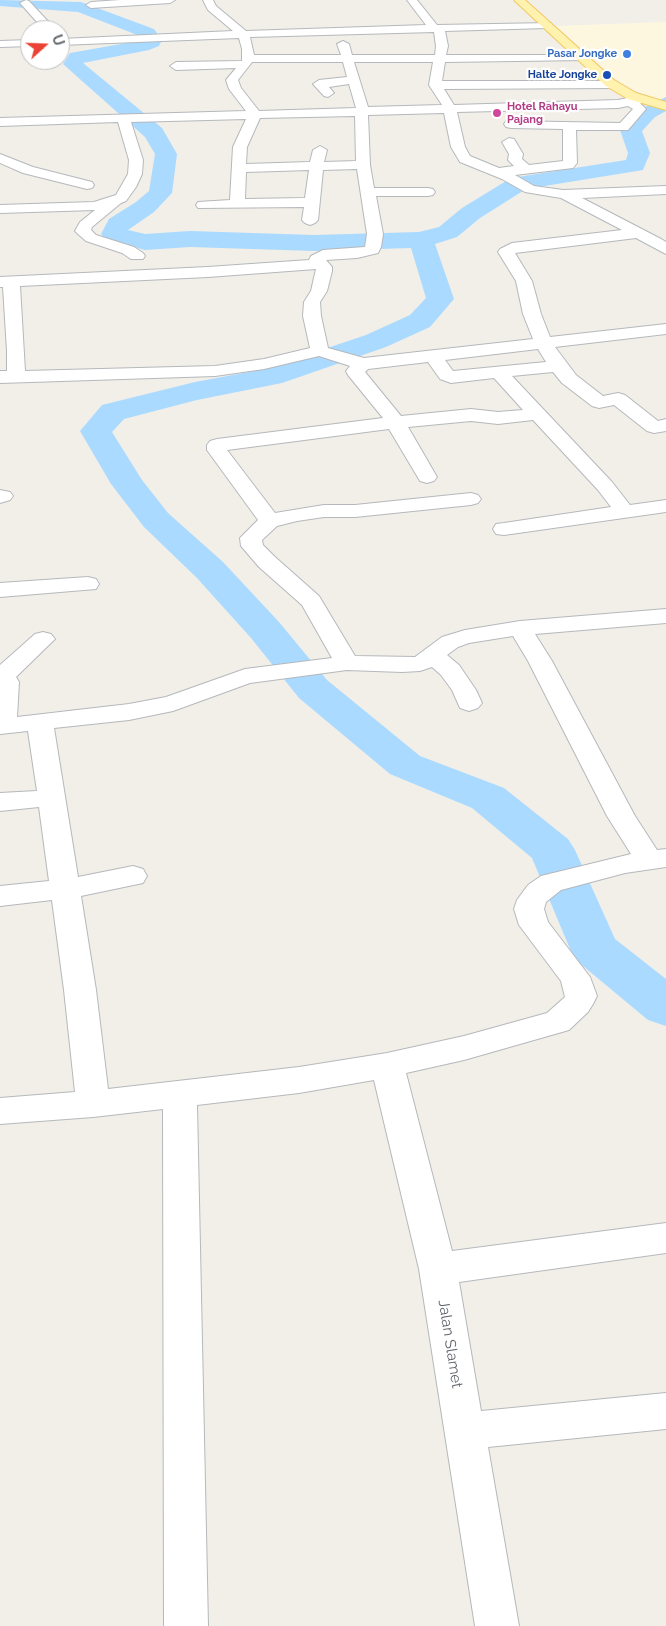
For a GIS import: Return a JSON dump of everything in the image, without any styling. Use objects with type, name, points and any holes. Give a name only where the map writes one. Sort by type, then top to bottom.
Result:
[{"type":"main road","points":[[519,0],[613,85],[640,101],[666,106]]},
{"type":"street","points":[[91,5],[170,0]]},
{"type":"street","points":[[208,0],[209,5],[242,34],[248,49],[247,62],[232,80],[235,90],[255,114]]},
{"type":"street","points":[[412,0],[436,28],[447,46],[436,71],[435,85],[458,124],[458,147],[465,159],[540,191],[563,194],[666,190]]},
{"type":"street","points":[[25,3],[41,20]]},
{"type":"street","points":[[366,16],[372,35]]},
{"type":"street","points":[[226,19],[243,19]]},
{"type":"street","points":[[70,42],[242,34],[372,35],[436,28],[550,27]]},
{"type":"street","points":[[98,30],[106,40]]},
{"type":"street","points":[[322,352],[312,316],[312,302],[319,291],[324,271],[324,267],[317,259],[323,255],[372,250],[374,242],[364,165],[357,149],[362,111],[340,35]]},
{"type":"street","points":[[0,44],[20,43]]},
{"type":"street","points":[[547,43],[566,43]]},
{"type":"street","points":[[176,66],[348,59],[582,58]]},
{"type":"street","points":[[328,94],[319,84],[354,80]]},
{"type":"street","points":[[435,85],[613,85]]},
{"type":"street","points":[[246,102],[265,101]]},
{"type":"street","points":[[0,122],[640,101],[640,109],[625,126],[502,124]]},
{"type":"street","points":[[237,204],[238,168],[243,137],[255,114]]},
{"type":"street","points":[[125,118],[136,160],[135,174],[124,194],[85,225],[83,231],[91,238],[128,250],[137,256]]},
{"type":"street","points":[[503,174],[570,163],[569,126]]},
{"type":"street","points":[[509,142],[516,154],[515,160],[526,169]]},
{"type":"street","points":[[310,220],[318,151],[332,150]]},
{"type":"street","points":[[0,158],[44,174],[87,185]]},
{"type":"street","points":[[238,168],[364,165]]},
{"type":"street","points":[[368,192],[412,196],[428,192]]},
{"type":"street","points":[[0,209],[95,206],[124,194]]},
{"type":"street","points":[[563,194],[666,249]]},
{"type":"street","points":[[203,205],[312,202]]},
{"type":"street","points":[[639,233],[506,251],[524,281],[532,314],[543,343],[569,379],[600,402],[618,399],[654,427],[666,425]]},
{"type":"street","points":[[203,256],[208,272]]},
{"type":"street","points":[[320,264],[208,272],[6,281],[16,351],[8,377],[215,371],[264,364],[322,352],[359,363],[666,329]]},
{"type":"street","points":[[432,355],[448,376],[558,366]]},
{"type":"street","points":[[359,363],[355,371],[357,375],[396,422],[426,477]]},
{"type":"street","points":[[498,372],[605,486],[625,512]]},
{"type":"street","points":[[270,521],[217,450],[217,445],[396,422],[471,415],[498,418],[538,414]]},
{"type":"street","points":[[342,663],[311,601],[267,562],[252,546],[251,538],[270,521],[324,511],[355,511],[471,500]]},
{"type":"street","points":[[504,529],[666,506]]},
{"type":"street","points":[[0,590],[88,584]]},
{"type":"street","points":[[42,639],[0,677],[7,682],[2,726],[129,712],[174,703],[245,676],[256,674],[342,663],[412,665],[426,662],[439,649],[457,639],[520,628],[666,616]]},
{"type":"street","points":[[0,1111],[93,1104],[299,1080],[387,1065],[464,1048],[539,1028],[558,1022],[572,1011],[578,1004],[581,996],[575,976],[534,925],[529,910],[532,900],[538,892],[551,883],[646,860],[543,667],[520,628]]},
{"type":"street","points":[[433,656],[450,670],[464,690],[469,703]]},
{"type":"street","points":[[40,722],[80,990],[93,1104]]},
{"type":"street","points":[[0,802],[52,798]]},
{"type":"street","points":[[0,896],[64,889],[133,876]]},
{"type":"street","name":"Jalan Slamet","points":[[387,1065],[438,1269],[496,1626]]},
{"type":"street","points":[[180,1094],[186,1626]]},
{"type":"street","points":[[438,1269],[666,1238]]},
{"type":"street","points":[[464,1431],[666,1411]]},
{"type":"shaded area","name":"Pasar Jongke","points":[[666,22],[666,97],[659,100],[619,82],[556,26]]},
{"type":"waterway","points":[[0,1],[81,7],[148,33],[152,42],[142,46],[77,57],[73,64],[154,133],[166,154],[160,193],[145,207],[118,224],[114,234],[145,242],[190,239],[314,243],[421,240]]},
{"type":"waterway","points":[[421,240],[448,232],[471,213],[519,183],[635,165],[639,153],[631,130],[648,113],[666,103]]},
{"type":"waterway","points":[[421,240],[440,299],[420,321],[376,341],[271,377],[195,391],[113,412],[96,431],[128,484],[156,520],[210,570],[265,630],[313,689],[405,765],[488,798],[552,850],[595,949],[666,1007]]},
{"type":"place","name":"Pasar Jongke","points":[[627,54]]},
{"type":"place","name":"Halte Jongke","points":[[607,75]]},
{"type":"place","name":"Hotel Rahayu Pajang","points":[[497,113]]}]
